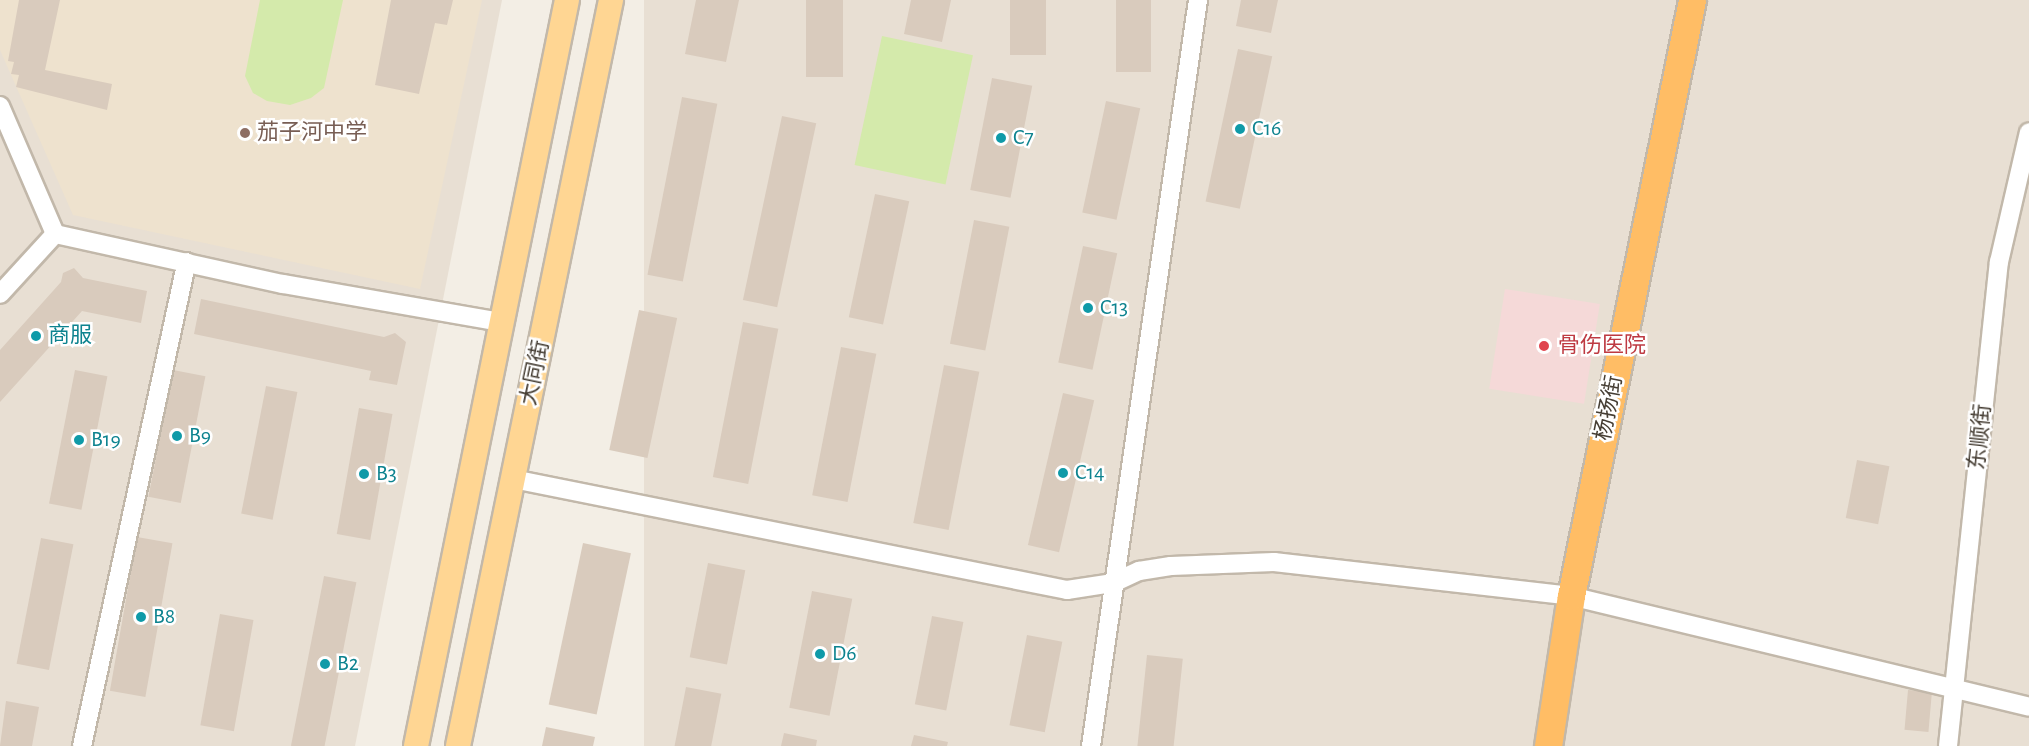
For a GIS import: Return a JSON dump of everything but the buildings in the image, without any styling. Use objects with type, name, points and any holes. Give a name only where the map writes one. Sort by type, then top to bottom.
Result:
[{"type":"highway","name":"杨扬街","points":[[1548,746],[1571,596],[1692,0]]},
{"type":"main road","name":"大同街","points":[[416,746],[567,0]]},
{"type":"main road","name":"大同街","points":[[458,746],[611,0]]},
{"type":"street","points":[[1091,746],[1198,0]]},
{"type":"street","points":[[0,106],[55,234]]},
{"type":"street","name":"东顺街","points":[[1947,746],[1999,262],[2029,132]]},
{"type":"street","points":[[55,234],[187,262],[500,322]]},
{"type":"street","points":[[0,294],[55,234]]},
{"type":"street","points":[[82,746],[187,262]]},
{"type":"street","points":[[513,478],[1067,590],[1113,583],[1139,571],[1171,566],[1274,562],[1571,596],[1952,686],[2029,707]]},
{"type":"shaded area","points":[[0,0],[502,0],[355,746],[0,746]]},
{"type":"shaded area","name":"茄子河中学","points":[[0,0],[482,0],[420,289],[73,215],[0,50]]},
{"type":"shaded area","points":[[644,0],[2029,0],[2029,746],[644,746]]},
{"type":"shaded area","name":"骨伤医院","points":[[1505,289],[1600,304],[1584,404],[1489,389]]},
{"type":"green space","points":[[260,0],[343,0],[324,88],[311,98],[290,105],[267,101],[253,93],[245,76]]},
{"type":"green space","points":[[882,36],[973,55],[946,184],[855,165]]},
{"type":"place","name":"C16","points":[[1240,129]]},
{"type":"place","name":"茄子河中学","points":[[245,133]]},
{"type":"place","name":"C7","points":[[1001,138]]},
{"type":"place","name":"C13","points":[[1088,308]]},
{"type":"place","name":"商服","points":[[36,336]]},
{"type":"place","name":"骨伤医院","points":[[1544,346]]},
{"type":"place","name":"B9","points":[[177,436]]},
{"type":"place","name":"B19","points":[[79,440]]},
{"type":"place","name":"C14","points":[[1063,473]]},
{"type":"place","name":"B3","points":[[364,474]]},
{"type":"place","name":"B8","points":[[141,617]]},
{"type":"place","name":"D6","points":[[820,654]]},
{"type":"place","name":"B2","points":[[325,664]]}]
